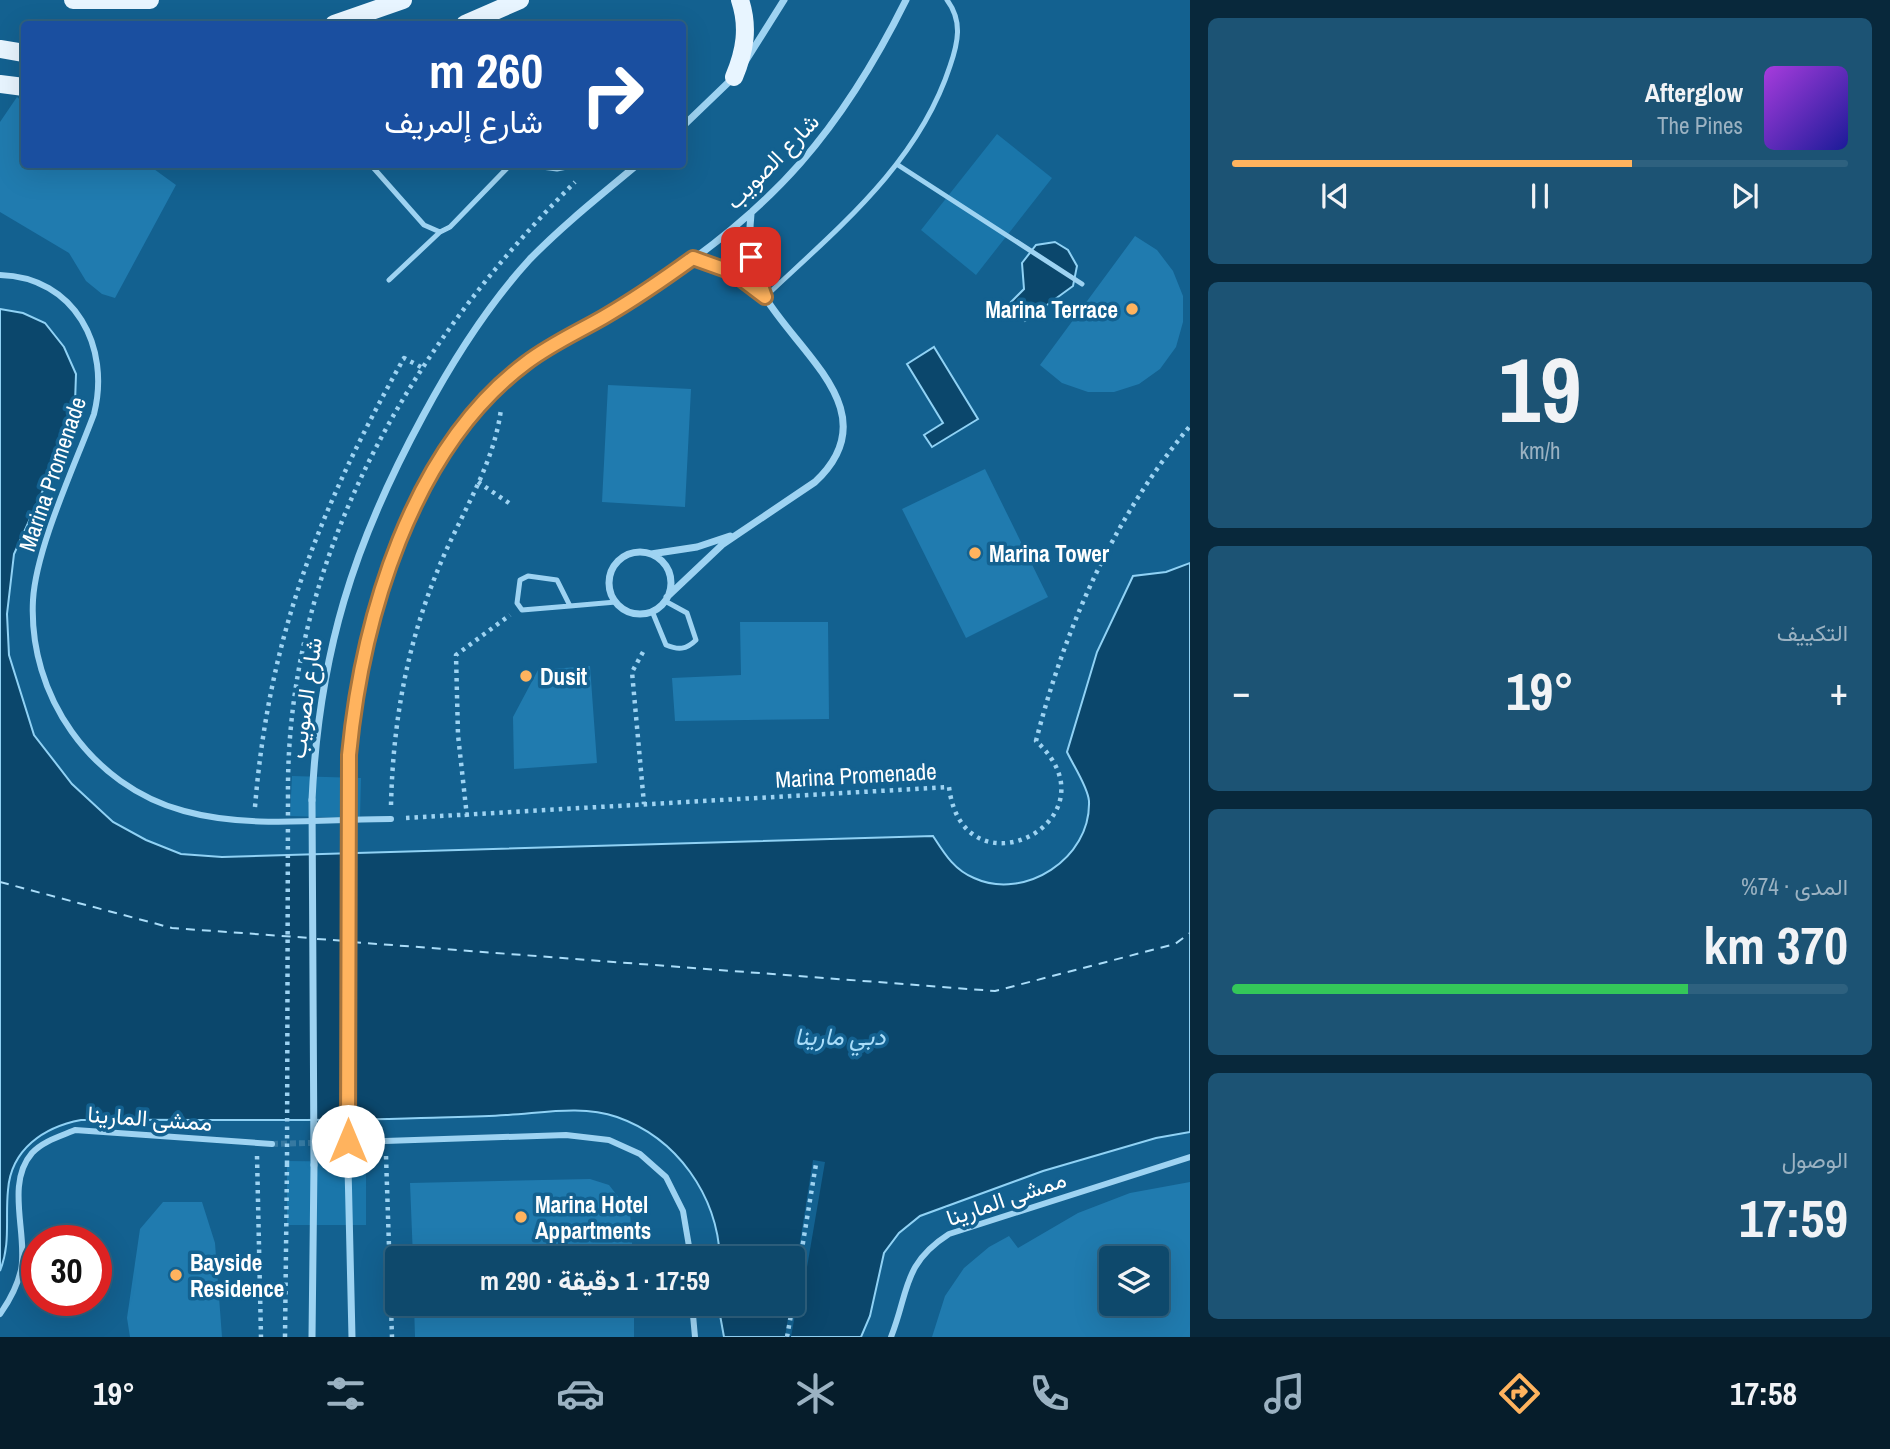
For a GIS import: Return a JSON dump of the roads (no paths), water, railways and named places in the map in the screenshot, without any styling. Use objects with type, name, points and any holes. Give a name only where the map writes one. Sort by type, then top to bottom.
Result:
[{"type":"main road","points":[[73,0],[150,0]]},
{"type":"main road","points":[[343,21],[403,0]]},
{"type":"main road","points":[[474,21],[520,0]]},
{"type":"main road","points":[[734,77],[743,56],[746,34],[740,0]]},
{"type":"main road","points":[[0,49],[21,52]]},
{"type":"main road","points":[[0,84],[21,87]]},
{"type":"street","points":[[686,123],[734,77],[758,44],[784,0]]},
{"type":"street","name":"شارع الصويب","points":[[352,1337],[348,1167],[348,800],[353,709],[377,598],[422,494],[458,434],[485,400],[551,345],[624,305],[751,214],[803,162],[846,108],[876,59],[906,0]]},
{"type":"street","name":"شارع الصويب","points":[[312,1337],[312,800],[318,711],[335,623],[363,538],[400,458],[444,377],[498,297],[563,227],[633,168]]},
{"type":"street","points":[[751,214],[751,257],[765,297]]},
{"type":"street","points":[[693,258],[732,272],[765,297],[834,389],[842,414],[842,440],[827,471],[815,482],[740,532],[691,572],[652,611],[633,613],[616,602],[609,583],[615,564],[631,553],[652,554],[697,547],[740,532]]},
{"type":"street","name":"Marina Promenade","points":[[0,275],[32,281],[53,291],[71,306],[90,335],[100,368],[100,391],[94,414],[39,564],[33,599],[34,634],[40,669],[53,702],[71,732],[93,759],[121,782],[151,799],[184,811],[254,820],[391,819]]},
{"type":"street","points":[[652,554],[660,559],[670,577],[666,599]]},
{"type":"street","name":"ممشى المارينا","points":[[0,1314],[13,1295],[21,1268],[18,1194],[23,1172],[31,1154],[46,1142],[75,1130],[272,1144]]},
{"type":"street","points":[[385,1141],[566,1135],[608,1140],[640,1154],[666,1177],[683,1211],[689,1246]]},
{"type":"street","name":"ممشى المارينا","points":[[891,1337],[906,1283],[915,1263],[931,1246],[949,1234],[1190,1157]]},
{"type":"street","points":[[693,1316],[695,1337]]},
{"type":"lane","points":[[765,297],[876,191],[898,165],[933,109],[957,46],[958,25],[947,0]]},
{"type":"lane","points":[[898,165],[1083,284]]},
{"type":"lane","points":[[374,168],[424,225],[440,232]]},
{"type":"lane","points":[[389,280],[440,232],[450,227],[507,168]]},
{"type":"lane","points":[[570,606],[558,580],[525,576],[519,582],[519,609],[570,606],[616,602]]},
{"type":"lane","points":[[652,611],[666,645],[683,649],[690,646],[696,640],[687,614],[666,599]]},
{"type":"water","points":[[1055,242],[1068,250],[1077,266],[1073,286],[1025,321],[1009,304],[1024,289],[1022,263],[1036,245]]},
{"type":"water","name":"دبي مارينا","points":[[0,309],[23,313],[45,323],[64,347],[76,374],[75,403],[58,457],[14,554],[7,614],[9,655],[34,735],[72,784],[113,822],[146,840],[181,854],[222,857],[933,836],[955,866],[967,875],[993,884],[1013,884],[1033,879],[1051,870],[1067,857],[1079,841],[1087,822],[1088,795],[1067,752],[1097,652],[1133,576],[1166,572],[1190,563],[1190,1132],[1156,1138],[1043,1171],[920,1216],[899,1233],[884,1253],[870,1316],[861,1337],[724,1337],[720,1316],[805,1316],[805,1246],[718,1246],[711,1212],[702,1191],[675,1154],[639,1127],[617,1117],[590,1111],[379,1119],[81,1120],[67,1123],[42,1134],[15,1163],[8,1190],[7,1241],[0,1271]]},
{"type":"water","points":[[934,347],[978,419],[932,447],[924,435],[943,423],[907,364]]},
{"type":"tunnel","points":[[272,1144],[385,1141]]},
{"type":"place","name":"Marina Terrace","points":[[1132,309]]},
{"type":"place","name":"Marina Tower","points":[[975,553]]},
{"type":"place","name":"Dusit","points":[[526,676]]},
{"type":"place","name":"Marina Hotel Appartments","points":[[521,1217]]},
{"type":"place","name":"Bayside Residence","points":[[176,1275]]}]
